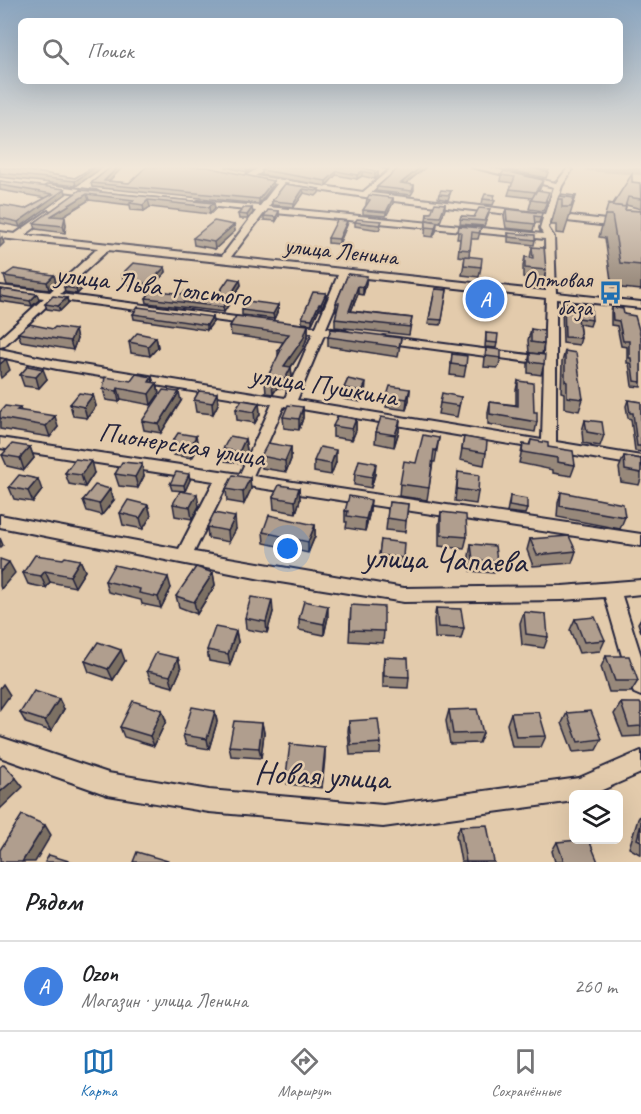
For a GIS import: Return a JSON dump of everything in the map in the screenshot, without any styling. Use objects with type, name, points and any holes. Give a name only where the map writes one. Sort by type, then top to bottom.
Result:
[{"type":"street","points":[[235,207],[549,237]]},
{"type":"street","points":[[224,260],[265,207]]},
{"type":"street","points":[[470,207],[641,227]]},
{"type":"street","points":[[549,447],[551,295],[549,237],[544,228],[550,207]]},
{"type":"street","points":[[16,237],[52,211]]},
{"type":"street","name":"улица Ленина","points":[[0,235],[641,305]]},
{"type":"street","points":[[0,344],[105,247]]},
{"type":"street","points":[[244,480],[320,331],[344,273]]},
{"type":"street","name":"улица Льва Толстого","points":[[0,290],[261,323]]},
{"type":"street","name":"улица Льва Толстого","points":[[284,326],[549,362]]},
{"type":"street","name":"улица Пушкина","points":[[0,353],[57,365],[641,461]]},
{"type":"street","name":"Пионерская улица","points":[[0,443],[641,540]]},
{"type":"street","points":[[183,557],[224,476]]},
{"type":"street","name":"улица Чапаева","points":[[0,521],[261,572],[404,595],[562,593],[641,587]]},
{"type":"street","points":[[611,589],[641,687]]},
{"type":"street","name":"Новая улица","points":[[0,747],[108,784],[209,801],[383,816],[580,789],[641,762]]},
{"type":"building","points":[[0,207],[39,207],[18,222],[0,218]]},
{"type":"building","points":[[56,207],[65,207],[51,216],[65,217],[63,226],[34,223]]},
{"type":"building","points":[[365,207],[388,207],[386,212],[363,210]]},
{"type":"building","points":[[433,207],[444,207],[440,217],[427,216],[427,213],[431,213]]},
{"type":"building","points":[[607,207],[626,207],[625,210],[641,211],[641,265],[620,263],[612,215],[605,215]]},
{"type":"building","points":[[244,208],[252,208],[247,215],[238,214]]},
{"type":"building","points":[[479,208],[490,209],[485,221],[460,219],[461,216],[474,217]]},
{"type":"building","points":[[506,209],[542,213],[541,217],[534,216],[535,224],[507,221]]},
{"type":"building","points":[[268,210],[279,211],[276,217],[264,216]]},
{"type":"building","points":[[357,219],[382,221],[380,225],[355,222]]},
{"type":"building","points":[[337,220],[347,221],[339,239],[328,238]]},
{"type":"building","points":[[426,220],[437,222],[435,228],[426,227]]},
{"type":"building","points":[[214,221],[234,225],[214,242],[193,238]]},
{"type":"building","points":[[459,226],[481,228],[479,233],[472,232],[470,250],[459,249],[461,232],[458,232]]},
{"type":"building","points":[[508,233],[535,235],[535,240],[509,237]]},
{"type":"building","points":[[532,247],[544,248],[546,270],[525,268],[525,257],[533,258]]},
{"type":"building","points":[[465,256],[482,258],[481,267],[464,265]]},
{"type":"building","points":[[133,263],[165,267],[148,284],[130,281],[122,274]]},
{"type":"building","points":[[14,269],[54,275],[47,282],[4,276]]},
{"type":"building","points":[[348,274],[367,276],[363,287],[358,286],[349,311],[412,318],[410,327],[335,319],[339,303],[336,303]]},
{"type":"building","points":[[229,278],[240,280],[223,307],[146,298],[152,290],[183,294],[185,291],[216,297]]},
{"type":"building","points":[[71,281],[82,283],[76,289],[64,287]]},
{"type":"building","points":[[0,289],[37,294],[30,301],[0,296]]},
{"type":"building","points":[[435,289],[447,290],[442,320],[429,319]]},
{"type":"building","points":[[313,292],[326,293],[312,319],[302,318]]},
{"type":"building","points":[[53,296],[67,298],[58,306],[45,304]]},
{"type":"building","points":[[247,301],[278,305],[273,314],[242,310]]},
{"type":"building","points":[[564,302],[591,305],[592,320],[578,318],[581,338],[565,337]]},
{"type":"building","points":[[138,307],[212,317],[207,325],[133,314]]},
{"type":"building","points":[[612,307],[623,309],[624,314],[635,316],[641,337],[641,382],[634,381],[631,358],[629,358],[629,341],[623,341],[619,321],[613,320]]},
{"type":"building","points":[[236,316],[308,325],[303,339],[284,366],[291,367],[285,379],[276,378],[272,384],[265,382],[281,350],[278,350],[289,334],[230,326]]},
{"type":"building","points":[[29,324],[53,329],[55,327],[75,330],[70,341],[18,333]]},
{"type":"building","points":[[331,329],[401,338],[399,347],[328,337]]},
{"type":"building","points":[[531,329],[544,331],[544,344],[531,342]]},
{"type":"building","points":[[137,333],[156,337],[148,346],[129,342]]},
{"type":"building","points":[[486,333],[498,334],[497,343],[486,342]]},
{"type":"building","points":[[486,348],[501,350],[501,358],[486,356]]},
{"type":"building","points":[[565,351],[576,353],[583,399],[567,397]]},
{"type":"building","points":[[530,353],[545,355],[544,364],[530,362]]},
{"type":"building","points":[[452,354],[467,356],[466,366],[451,364]]},
{"type":"building","points":[[28,366],[43,369],[36,377],[20,375]]},
{"type":"building","points":[[136,374],[152,377],[149,382],[157,383],[149,394],[118,388],[117,391],[103,389],[105,377],[131,381]]},
{"type":"building","points":[[348,379],[366,383],[362,391],[344,388]]},
{"type":"building","points":[[518,381],[533,383],[534,412],[537,412],[537,422],[490,414],[490,402],[518,406]]},
{"type":"building","points":[[390,386],[410,389],[407,399],[387,396]]},
{"type":"building","points":[[163,390],[179,392],[159,424],[142,421]]},
{"type":"building","points":[[199,391],[217,393],[212,403],[194,400]]},
{"type":"building","points":[[79,393],[93,395],[84,407],[70,404]]},
{"type":"building","points":[[442,393],[461,397],[459,406],[440,403]]},
{"type":"building","points":[[242,400],[259,403],[254,412],[236,409]]},
{"type":"building","points":[[628,400],[641,402],[641,446],[637,446],[633,413],[630,413]]},
{"type":"building","points":[[288,405],[303,407],[299,419],[283,417]]},
{"type":"building","points":[[5,406],[55,416],[46,426],[0,418],[0,412]]},
{"type":"building","points":[[338,416],[356,419],[352,429],[333,426]]},
{"type":"building","points":[[381,417],[400,420],[395,435],[376,432]]},
{"type":"building","points":[[585,420],[602,422],[604,435],[587,432]]},
{"type":"building","points":[[178,433],[196,436],[190,447],[171,444]]},
{"type":"building","points":[[423,435],[439,438],[436,451],[434,450],[429,488],[400,484],[404,461],[416,463]]},
{"type":"building","points":[[230,436],[245,439],[239,452],[223,449]]},
{"type":"building","points":[[464,437],[487,441],[486,453],[462,449]]},
{"type":"building","points":[[531,440],[548,443],[548,447],[573,451],[575,465],[557,462],[557,458],[522,452],[523,444],[530,445]]},
{"type":"building","points":[[268,443],[291,447],[285,461],[261,456]]},
{"type":"building","points":[[12,444],[30,447],[20,458],[2,455]]},
{"type":"building","points":[[320,447],[336,450],[331,464],[314,461]]},
{"type":"building","points":[[624,456],[641,459],[641,473],[625,470]]},
{"type":"building","points":[[75,459],[91,461],[81,475],[65,473]]},
{"type":"building","points":[[359,460],[376,463],[372,477],[355,474]]},
{"type":"building","points":[[122,462],[142,464],[135,477],[115,474]]},
{"type":"building","points":[[176,472],[189,474],[184,485],[170,484]]},
{"type":"building","points":[[458,472],[479,475],[478,492],[457,489]]},
{"type":"building","points":[[19,475],[38,479],[28,491],[9,487]]},
{"type":"building","points":[[233,475],[250,478],[243,492],[226,489]]},
{"type":"building","points":[[95,485],[110,489],[99,504],[83,500]]},
{"type":"building","points":[[279,485],[299,488],[295,501],[273,497]]},
{"type":"building","points":[[180,491],[197,494],[190,507],[173,504]]},
{"type":"building","points":[[561,492],[623,504],[625,517],[560,506]]},
{"type":"building","points":[[349,496],[371,500],[366,519],[347,516],[348,511],[345,511]]},
{"type":"building","points":[[510,496],[527,499],[527,509],[509,506]]},
{"type":"building","points":[[128,500],[148,505],[140,518],[120,513]]},
{"type":"building","points":[[389,502],[408,504],[406,521],[387,518]]},
{"type":"building","points":[[441,512],[466,515],[467,537],[441,535]]},
{"type":"building","points":[[214,513],[235,517],[228,531],[207,527]]},
{"type":"building","points":[[269,515],[315,525],[308,542],[263,532]]},
{"type":"building","points":[[569,536],[576,551],[537,555],[530,539]]},
{"type":"building","points":[[381,540],[404,543],[403,558],[379,555]]},
{"type":"building","points":[[471,544],[495,546],[497,561],[473,560]]},
{"type":"building","points":[[35,555],[80,560],[70,576],[45,571],[41,576],[23,573]]},
{"type":"building","points":[[0,559],[9,562],[0,572]]},
{"type":"building","points":[[114,565],[168,577],[158,597],[139,593],[140,589],[105,581]]},
{"type":"building","points":[[196,567],[213,573],[194,602],[176,596]]},
{"type":"building","points":[[251,597],[272,600],[266,622],[245,618]]},
{"type":"building","points":[[304,601],[328,606],[324,624],[299,619]]},
{"type":"building","points":[[351,605],[384,607],[384,631],[350,630]]},
{"type":"building","points":[[436,608],[461,609],[464,628],[438,627]]},
{"type":"building","points":[[524,612],[546,614],[548,637],[526,634]]},
{"type":"building","points":[[595,617],[605,640],[584,642],[575,619]]},
{"type":"building","points":[[215,627],[236,631],[228,654],[207,650]]},
{"type":"building","points":[[98,642],[121,650],[108,669],[85,661]]},
{"type":"building","points":[[156,653],[178,658],[170,676],[147,671]]},
{"type":"building","points":[[606,656],[629,656],[638,681],[615,681]]},
{"type":"building","points":[[384,657],[408,658],[409,677],[384,676]]},
{"type":"building","points":[[34,691],[59,699],[45,721],[20,713]]},
{"type":"building","points":[[133,701],[162,710],[150,736],[120,727]]},
{"type":"building","points":[[621,703],[640,703],[641,726],[629,727]]},
{"type":"building","points":[[192,707],[215,711],[207,739],[183,735]]},
{"type":"building","points":[[477,709],[483,733],[453,734],[449,710]]},
{"type":"building","points":[[591,711],[602,739],[578,742],[567,713]]},
{"type":"building","points":[[539,712],[546,736],[516,737],[511,713]]},
{"type":"building","points":[[378,719],[381,743],[351,745],[349,721]]},
{"type":"building","points":[[234,721],[262,723],[259,748],[229,746]]},
{"type":"building","points":[[290,744],[325,748],[322,778],[286,775]]},
{"type":"building","points":[[4,764],[16,778],[0,792],[0,767]]},
{"type":"building","points":[[22,815],[45,825],[22,862],[0,862],[0,850]]},
{"type":"building","points":[[641,824],[641,841],[637,839]]},
{"type":"building","points":[[487,825],[494,862],[466,862],[460,826]]},
{"type":"building","points":[[569,841],[569,844],[591,844],[598,862],[564,862],[557,842]]},
{"type":"building","points":[[137,852],[168,861],[168,862],[133,862]]},
{"type":"building","points":[[49,855],[72,862],[45,862]]},
{"type":"place","name":"Оптовая база","points":[[610,293]]},
{"type":"place","name":"Ozon","points":[[485,299]]}]
